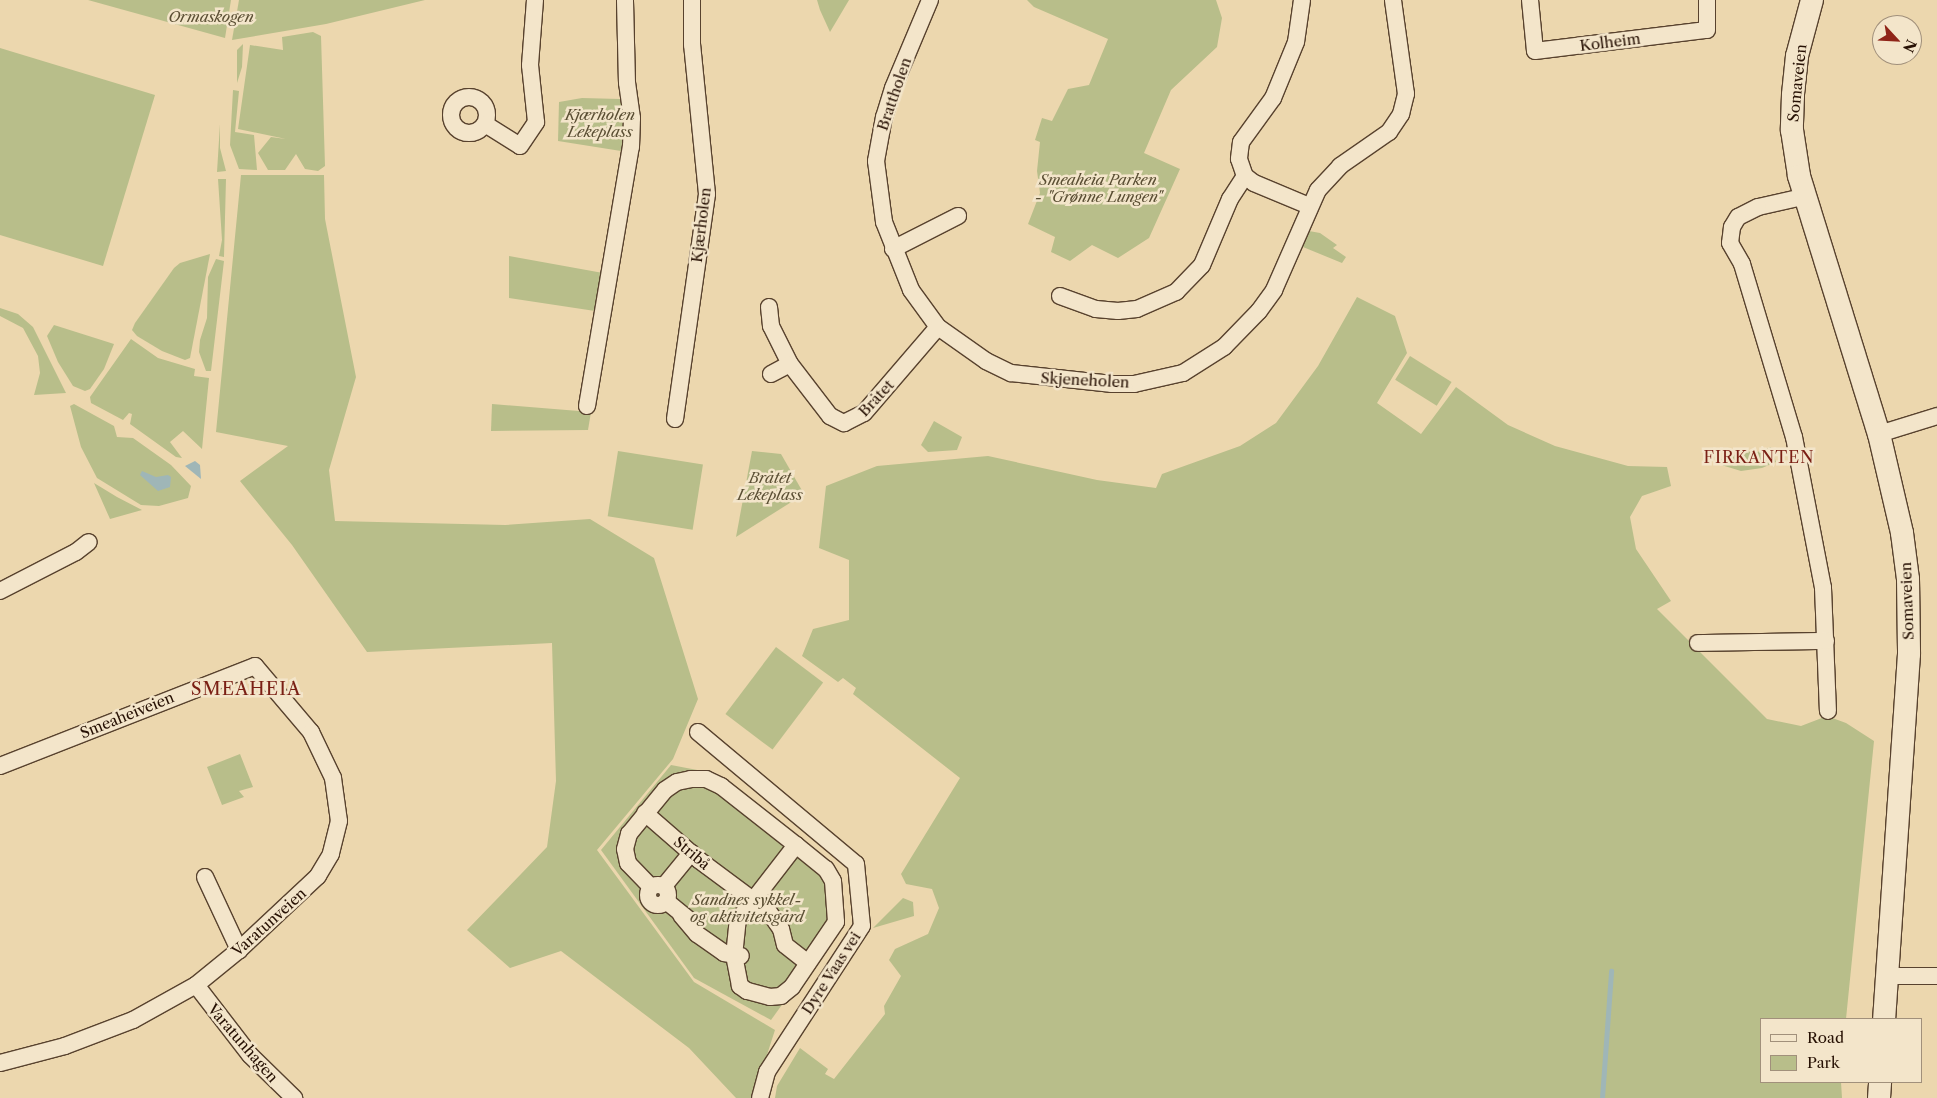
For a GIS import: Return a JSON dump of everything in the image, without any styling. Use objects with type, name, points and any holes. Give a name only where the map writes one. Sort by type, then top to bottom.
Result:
[{"type":"main road","name":"Somaveien","points":[[1808,196],[1799,176],[1792,130],[1797,56],[1812,0]]},
{"type":"main road","name":"Somaveien","points":[[1828,0],[1819,27],[1810,74],[1806,137],[1808,196],[1816,234],[1880,434],[1902,533],[1908,579],[1908,654],[1884,1018]]},
{"type":"main road","points":[[1879,1098],[1880,1083]]},
{"type":"street","points":[[485,124],[520,146],[536,122],[530,65],[535,0]]},
{"type":"street","points":[[587,406],[631,147],[632,118],[628,83],[625,0]]},
{"type":"street","name":"Kjærholen","points":[[675,419],[707,194],[692,45],[692,0]]},
{"type":"street","name":"Brattholen","points":[[930,0],[893,88],[879,139],[877,188],[892,249],[912,290],[938,327],[986,361],[1011,373]]},
{"type":"street","points":[[1302,0],[1296,42],[1272,98],[1241,142],[1239,159],[1245,176],[1309,206]]},
{"type":"street","name":"Skjeneholen","points":[[1011,373],[1112,384],[1134,384],[1183,373],[1224,347],[1259,311],[1274,290],[1309,206],[1340,166],[1389,132],[1402,114],[1406,94],[1393,0]]},
{"type":"street","name":"Kolheim","points":[[1530,0],[1535,51],[1707,30],[1707,0]]},
{"type":"street","points":[[1060,296],[1096,309],[1118,311],[1137,309],[1176,292],[1202,265],[1230,199],[1245,176]]},
{"type":"street","points":[[1808,196],[1758,207],[1738,217],[1732,227],[1730,243],[1742,264],[1794,437],[1823,588],[1828,711]]},
{"type":"street","points":[[892,249],[958,216]]},
{"type":"street","name":"Bråtet","points":[[769,307],[771,326],[790,364],[830,416],[837,421],[851,422],[864,413],[938,327]]},
{"type":"street","points":[[771,374],[790,364]]},
{"type":"street","points":[[1880,434],[1937,416]]},
{"type":"street","points":[[0,591],[76,552],[89,542]]},
{"type":"street","points":[[1698,643],[1826,641]]},
{"type":"street","name":"Smeaheiveien","points":[[0,766],[255,666]]},
{"type":"street","name":"Varatunveien","points":[[0,1064],[65,1046],[133,1020],[196,985],[240,950],[318,876],[331,854],[339,822],[333,778],[311,732],[255,666]]},
{"type":"street","name":"Dyre Vaas vei","points":[[698,732],[856,864],[862,926],[767,1072],[760,1098]]},
{"type":"street","points":[[738,956],[717,947],[702,928],[681,914],[661,892],[628,863],[625,849],[629,834],[645,813],[677,782],[706,779],[721,786],[796,845],[826,869],[833,881],[838,913],[836,922],[792,987],[781,996],[770,997],[747,991],[740,986],[738,975],[738,956],[738,920],[747,899],[796,845]]},
{"type":"street","name":"Stribå","points":[[645,813],[781,929],[785,945],[808,963]]},
{"type":"street","points":[[661,892],[691,853]]},
{"type":"street","points":[[205,877],[240,950]]},
{"type":"street","points":[[1887,976],[1937,976]]},
{"type":"street","name":"Varatunhagen","points":[[196,985],[250,1055],[294,1098]]},
{"type":"green space","name":"Ormaskogen","points":[[88,0],[231,0],[225,38]]},
{"type":"green space","points":[[239,0],[425,0],[326,24],[232,40]]},
{"type":"green space","points":[[817,0],[849,0],[830,32],[820,10]]},
{"type":"green space","name":"Smeaheia Parken - \"Grønne Lungen\"","points":[[1027,0],[1216,0],[1222,18],[1217,47],[1171,90],[1144,153],[1180,169],[1149,238],[1118,258],[1092,245],[1070,261],[1051,252],[1055,237],[1028,224],[1040,193],[1037,171],[1040,142],[1035,140],[1042,118],[1052,121],[1068,89],[1089,85],[1108,39],[1034,7]]},
{"type":"green space","points":[[313,32],[321,36],[325,166],[318,171],[305,169],[296,154],[285,170],[268,170],[258,153],[271,137],[286,139],[238,129],[250,45],[283,50],[282,37]]},
{"type":"green space","points":[[243,44],[242,67],[237,83],[237,50]]},
{"type":"green space","points":[[0,48],[155,95],[103,266],[0,235]]},
{"type":"green space","points":[[233,90],[239,91],[235,132],[254,135],[257,170],[239,169],[230,145]]},
{"type":"green space","name":"Kjærholen Lekeplass","points":[[582,98],[620,99],[626,122],[621,151],[558,141],[559,102]]},
{"type":"green space","points":[[220,124],[220,148],[226,171],[217,172]]},
{"type":"green space","points":[[241,175],[324,175],[325,219],[356,377],[329,470],[335,521],[505,525],[590,519],[654,558],[698,699],[673,759],[597,850],[694,982],[775,1030],[753,1098],[736,1098],[689,1048],[561,951],[510,968],[467,930],[547,847],[556,781],[552,643],[367,652],[292,545],[240,481],[288,446],[216,432]]},
{"type":"green space","points":[[218,179],[226,179],[224,257],[219,256],[222,240]]},
{"type":"green space","points":[[1309,231],[1320,233],[1337,245],[1333,248],[1346,257],[1342,263],[1303,247]]},
{"type":"green space","points":[[210,254],[190,358],[185,360],[162,351],[137,336],[132,330],[135,323],[174,268],[180,263]]},
{"type":"green space","points":[[509,256],[603,273],[595,311],[509,298]]},
{"type":"green space","points":[[216,259],[224,261],[211,371],[206,371],[199,352],[200,340],[207,318],[208,277]]},
{"type":"green space","points":[[1357,297],[1395,316],[1407,353],[1377,403],[1421,434],[1456,387],[1508,425],[1555,446],[1628,466],[1667,467],[1671,486],[1642,496],[1630,517],[1636,549],[1671,601],[1657,609],[1767,719],[1801,726],[1827,716],[1846,723],[1874,741],[1846,1018],[1760,1018],[1760,1083],[1841,1083],[1842,1098],[775,1098],[777,1086],[800,1048],[828,1069],[825,1074],[834,1079],[885,1014],[884,1006],[901,976],[889,960],[895,949],[928,934],[939,908],[932,889],[906,884],[901,874],[960,778],[853,694],[856,688],[843,678],[838,682],[802,656],[813,629],[849,620],[849,560],[819,548],[826,486],[877,466],[988,456],[1097,480],[1156,488],[1162,474],[1240,446],[1276,423],[1318,366]]},
{"type":"green space","points":[[0,308],[18,314],[33,327],[66,393],[34,395],[40,373],[38,356],[23,328],[0,316]]},
{"type":"green space","points":[[54,325],[114,344],[104,369],[90,389],[85,391],[73,386],[58,362],[47,336]]},
{"type":"green space","points":[[131,339],[158,358],[195,369],[194,376],[209,378],[202,449],[183,431],[170,442],[182,458],[176,457],[130,424],[132,414],[129,413],[123,420],[91,403],[90,397]]},
{"type":"green space","points":[[1410,356],[1452,382],[1437,406],[1395,380]]},
{"type":"green space","points":[[74,404],[114,426],[117,437],[133,438],[171,465],[191,486],[188,498],[159,506],[141,505],[97,478],[81,447],[70,406]]},
{"type":"green space","points":[[492,404],[591,412],[588,430],[491,431]]},
{"type":"green space","points":[[934,421],[962,437],[957,450],[928,452],[921,445]]},
{"type":"green space","points":[[1771,447],[1776,462],[1762,468],[1741,471],[1718,464],[1718,460],[1748,450],[1752,454]]},
{"type":"green space","points":[[618,451],[703,464],[693,530],[608,516]]},
{"type":"green space","name":"Bråtet Lekeplass","points":[[752,451],[781,454],[804,494],[736,537]]},
{"type":"green space","points":[[94,483],[117,497],[142,510],[110,519]]},
{"type":"green space","points":[[776,647],[823,683],[773,750],[725,714]]},
{"type":"green space","points":[[240,754],[253,787],[239,791],[244,797],[222,805],[207,767]]},
{"type":"green space","name":"Sandnes sykkel- og aktivitetsgård","points":[[671,765],[713,773],[837,872],[840,924],[771,1020],[694,978],[601,850]]},
{"type":"green space","points":[[903,898],[913,902],[914,916],[873,928]]},
{"type":"water","points":[[195,461],[200,465],[201,479],[185,466]]},
{"type":"water","points":[[142,471],[156,477],[168,475],[171,477],[170,487],[158,491],[140,475]]},
{"type":"waterway","points":[[1602,1098],[1611,971]]},
{"type":"district","name":"FIRKANTEN","points":[[1759,457]]},
{"type":"district","name":"SMEAHEIA","points":[[246,689]]}]
